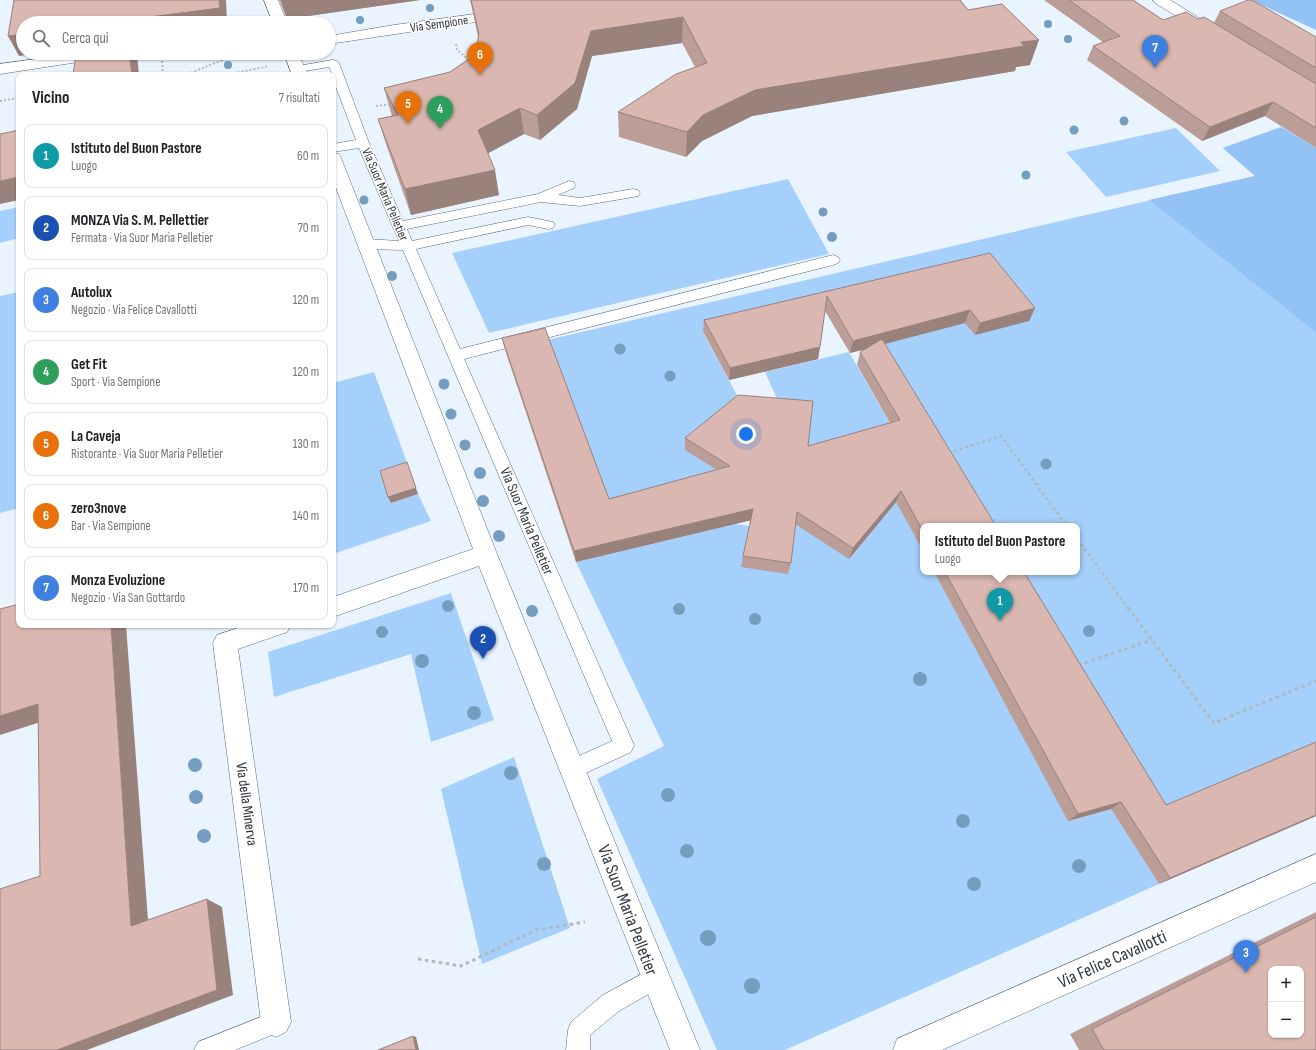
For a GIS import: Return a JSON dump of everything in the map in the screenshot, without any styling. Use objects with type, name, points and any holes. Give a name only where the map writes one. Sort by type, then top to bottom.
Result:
[{"type":"street","points":[[271,0],[277,16]]},
{"type":"street","points":[[1160,0],[1221,38]]},
{"type":"street","name":"Via Sempione","points":[[336,39],[394,29],[520,12]]},
{"type":"street","points":[[0,68],[59,60]]},
{"type":"street","name":"Via Suor Maria Pelletier","points":[[336,166],[486,554],[684,1050]]},
{"type":"street","points":[[336,606],[486,554]]},
{"type":"street","name":"Via della Minerva","points":[[270,628],[225,644],[276,1022]]},
{"type":"street","name":"Via Felice Cavallotti","points":[[908,1050],[1316,868]]},
{"type":"lane","name":"Via Suor Maria Pelletier","points":[[296,64],[333,64],[363,143],[624,745],[573,769]]},
{"type":"lane","name":"Via Suor Maria Pelletier","points":[[336,148],[363,143]]},
{"type":"lane","points":[[400,226],[540,198],[569,185]]},
{"type":"lane","points":[[540,198],[580,202],[634,193]]},
{"type":"lane","points":[[408,246],[528,221],[548,225]]},
{"type":"lane","name":"Via Suor Maria Pelletier","points":[[366,244],[408,246]]},
{"type":"lane","points":[[455,356],[833,260]]},
{"type":"lane","points":[[578,1050],[579,1030],[611,1003],[655,978]]},
{"type":"lane","points":[[206,1050],[276,1022]]},
{"type":"path","points":[[451,42],[456,44],[457,50],[466,58],[472,59],[471,65]]},
{"type":"path","points":[[193,72],[223,60]]},
{"type":"path","points":[[162,61],[163,72]]},
{"type":"path","points":[[245,72],[296,64]]},
{"type":"path","points":[[0,101],[16,98]]},
{"type":"path","points":[[385,105],[395,104]]},
{"type":"path","points":[[940,455],[1000,436],[1065,523]]},
{"type":"path","points":[[1080,543],[1214,723],[1316,682]]},
{"type":"path","points":[[1075,666],[1152,640]]},
{"type":"path","points":[[418,959],[461,966],[536,930],[585,922]]},
{"type":"shaded area","points":[[1251,0],[1316,0],[1316,30]]},
{"type":"shaded area","points":[[1281,127],[1316,148],[1316,745],[1155,812],[1012,575],[1080,575],[1080,523],[981,523],[876,346],[965,323],[985,266],[703,333],[744,408],[778,401],[765,372],[849,352],[895,432],[721,473],[610,511],[547,340],[1255,176],[1223,148]]},
{"type":"shaded area","points":[[1281,127],[1316,148],[1316,332],[1149,200],[1255,176],[1223,148]]},
{"type":"shaded area","points":[[1176,128],[1220,171],[1106,197],[1066,152]]},
{"type":"shaded area","points":[[788,179],[829,254],[489,333],[452,253]]},
{"type":"shaded area","points":[[16,208],[16,239],[0,243],[0,211]]},
{"type":"shaded area","points":[[16,293],[16,509],[0,513],[0,296]]},
{"type":"shaded area","points":[[374,372],[409,468],[383,477],[391,503],[418,494],[431,521],[336,553],[336,382]]},
{"type":"shaded area","points":[[886,483],[920,545],[920,575],[936,575],[1069,821],[1111,809],[1159,884],[785,1050],[717,1050],[597,779],[664,746],[576,562],[735,524],[750,526],[794,523]]},
{"type":"shaded area","points":[[451,593],[494,720],[431,742],[411,654],[274,697],[268,652]]},
{"type":"shaded area","points":[[514,757],[570,928],[482,964],[441,789]]},
{"type":"building","points":[[14,0],[219,0],[220,8],[157,16],[16,16],[16,35],[8,36]]},
{"type":"building","points":[[471,0],[960,0],[968,10],[1002,4],[1039,40],[1021,42],[1024,46],[755,90],[703,115],[687,132],[618,112],[676,74],[707,63],[683,17],[591,31],[575,83],[537,115],[520,108],[478,130],[495,170],[405,189],[378,119],[398,115],[384,88],[450,72],[466,61],[476,49],[479,34]]},
{"type":"building","points":[[1069,0],[1133,0],[1163,20],[1186,12],[1198,19],[1204,17],[1316,84],[1316,128],[1273,102],[1210,127],[1093,46],[1120,36]]},
{"type":"building","points":[[1248,0],[1252,0],[1316,37],[1316,68],[1220,11]]},
{"type":"building","points":[[75,60],[130,60],[132,72],[73,72]]},
{"type":"building","points":[[16,131],[16,178],[0,181],[0,134]]},
{"type":"building","points":[[990,253],[1035,308],[980,323],[970,310],[853,341],[827,296],[820,347],[730,368],[704,320]]},
{"type":"building","points":[[545,328],[609,499],[730,466],[685,438],[738,395],[813,401],[808,446],[900,420],[860,352],[882,339],[994,523],[920,523],[920,526],[901,491],[853,548],[797,512],[791,563],[743,556],[753,509],[574,551],[502,338]]},
{"type":"building","points":[[407,462],[416,488],[388,497],[380,471]]},
{"type":"building","points":[[947,575],[1026,575],[1166,805],[1316,742],[1316,815],[1170,878],[1121,802],[1078,814]]},
{"type":"building","points":[[16,605],[16,628],[111,628],[131,926],[207,899],[217,990],[57,1050],[0,1050],[0,889],[40,876],[38,704],[0,716],[0,609]]},
{"type":"building","points":[[1316,917],[1316,1050],[1104,1050],[1092,1029]]},
{"type":"building","points":[[413,1036],[416,1050],[378,1050]]},
{"type":"place","name":"Monza Evoluzione","points":[[1155,68]]},
{"type":"place","name":"zero3nove","points":[[480,75]]},
{"type":"place","name":"La Caveja","points":[[408,124]]},
{"type":"place","name":"Get Fit","points":[[440,129]]},
{"type":"place","name":"Istituto del Buon Pastore","points":[[1000,621]]},
{"type":"place","name":"MONZA Via S. M. Pellettier","points":[[483,659]]},
{"type":"place","name":"Autolux","points":[[1246,973]]}]
